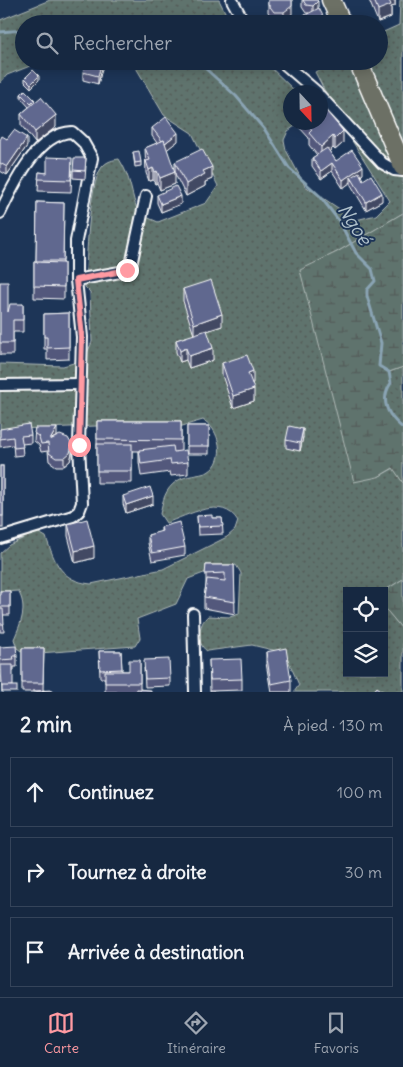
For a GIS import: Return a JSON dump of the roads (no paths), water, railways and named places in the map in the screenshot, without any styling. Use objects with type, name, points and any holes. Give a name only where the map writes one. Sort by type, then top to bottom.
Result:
[{"type":"highway","points":[[331,0],[338,15]]},
{"type":"highway","points":[[362,70],[403,167]]},
{"type":"street","points":[[232,0],[240,15]]},
{"type":"street","points":[[292,70],[310,85]]},
{"type":"street","points":[[328,105],[382,163],[394,170],[403,171]]},
{"type":"street","points":[[0,213],[24,166],[54,137],[72,132],[89,150],[92,158],[76,241],[76,280],[82,337],[80,384],[82,503],[79,511],[73,516],[0,538]]},
{"type":"street","points":[[76,280],[127,270],[131,265],[146,196]]},
{"type":"street","points":[[0,385],[80,384]]},
{"type":"street","points":[[193,614],[195,692]]},
{"type":"waterway","name":"Ngoé","points":[[0,32],[15,31]]},
{"type":"waterway","name":"Ngoé","points":[[207,70],[236,96],[265,130],[289,168],[320,196],[339,221],[356,253],[372,269],[375,281],[367,290],[367,296],[381,343],[379,366],[389,372],[391,383],[386,396],[387,408],[389,413],[403,428]]}]
